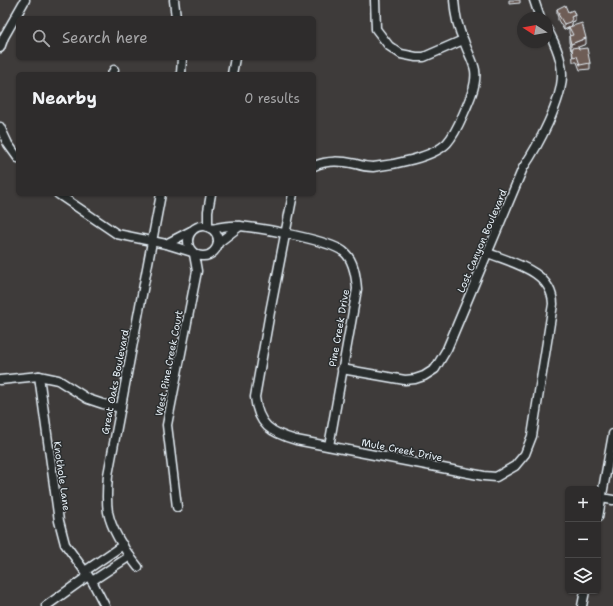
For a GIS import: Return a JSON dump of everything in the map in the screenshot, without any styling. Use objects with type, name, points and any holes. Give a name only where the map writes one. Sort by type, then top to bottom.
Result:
[{"type":"street","points":[[0,48],[4,37],[25,0]]},
{"type":"street","points":[[174,0],[176,16]]},
{"type":"street","points":[[375,0],[376,29],[388,46],[401,54],[424,57],[463,40]]},
{"type":"street","points":[[316,165],[329,161],[344,162],[369,167],[386,165],[430,154],[447,143],[457,129],[472,93],[475,80],[475,70],[463,40],[454,0]]},
{"type":"street","points":[[534,0],[538,12]]},
{"type":"street","name":"Lost Canyon Boulevard","points":[[342,369],[405,380],[424,376],[435,369],[447,349],[523,168],[533,153],[550,118],[559,93],[562,76],[560,59],[553,40]]},
{"type":"street","points":[[181,72],[182,60]]},
{"type":"street","points":[[232,72],[235,60]]},
{"type":"street","points":[[0,127],[8,144],[16,155]]},
{"type":"street","points":[[61,196],[117,234],[166,244],[202,256],[206,256],[214,252],[218,243],[240,226]]},
{"type":"street","name":"Great Oaks Boulevard","points":[[138,567],[123,545],[108,513],[106,493],[108,475],[161,196]]},
{"type":"street","points":[[211,196],[208,211],[210,228],[216,234],[218,243]]},
{"type":"street","name":"Mule Creek Drive","points":[[293,196],[255,397],[259,416],[266,426],[279,435],[296,440],[484,476],[496,477],[515,466],[525,454],[532,436],[553,304],[552,296],[550,289],[542,278],[529,270],[488,253]]},
{"type":"street","points":[[193,253],[187,243],[187,239],[208,211]]},
{"type":"street","name":"Pine Creek Drive","points":[[210,228],[240,226],[286,234],[331,245],[345,252],[350,260],[356,278],[357,289],[329,446]]},
{"type":"street","points":[[166,244],[194,228],[210,228]]},
{"type":"street","name":"West Pine Creek Court","points":[[193,253],[197,271]]},
{"type":"street","name":"West Pine Creek Court","points":[[178,507],[167,425],[197,271],[206,256]]},
{"type":"street","points":[[0,380],[39,376],[58,380],[88,400],[121,408]]},
{"type":"street","name":"Knothole Lane","points":[[39,376],[59,521],[65,544],[88,576],[105,606]]},
{"type":"street","points":[[613,434],[601,498],[613,500]]},
{"type":"street","points":[[46,606],[88,576],[123,545]]},
{"type":"street","points":[[88,576],[130,556]]},
{"type":"street","points":[[582,606],[584,594]]},
{"type":"building","points":[[565,5],[568,12],[573,10],[575,15],[571,17],[572,19],[570,22],[564,24],[558,14],[557,9]]},
{"type":"building","points":[[582,23],[586,38],[571,44],[569,36],[573,35],[569,27]]},
{"type":"building","points":[[578,47],[579,49],[587,48],[590,63],[580,65],[577,56],[573,57],[572,48]]}]
